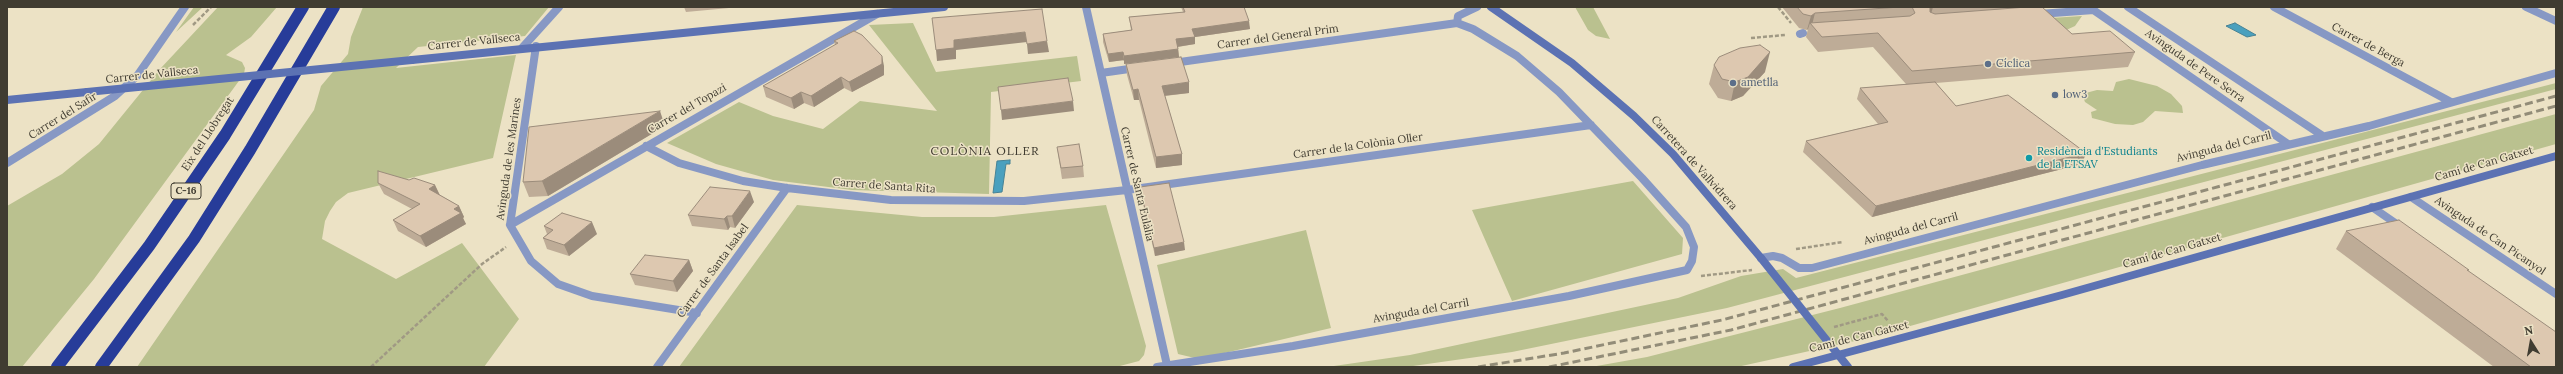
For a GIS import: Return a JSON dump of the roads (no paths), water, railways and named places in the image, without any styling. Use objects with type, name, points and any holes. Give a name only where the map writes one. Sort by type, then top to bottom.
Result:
[{"type":"highway","name":"Eix del Llobregat","points":[[57,367],[150,246],[225,134],[303,7]]},
{"type":"highway","name":"C-16","points":[[101,367],[194,239],[250,150],[334,7]]},
{"type":"street","name":"Carrer del Safir","points":[[7,162],[115,96],[137,76],[185,7]]},
{"type":"street","points":[[522,48],[559,7]]},
{"type":"street","name":"Carrer de Vallseca","points":[[7,100],[412,60],[536,46],[944,7]]},
{"type":"street","name":"Carrer de Santa Eulàlia","points":[[1086,7],[1127,190],[1162,366]]},
{"type":"street","points":[[1477,7],[1458,16],[1457,22],[1517,56],[1591,124]]},
{"type":"street","name":"Carretera de Vallvidrera","points":[[1491,7],[1572,63],[1634,116],[1673,154],[1760,258],[1848,367]]},
{"type":"street","name":"Avinguda de Pere Serra","points":[[2128,7],[2322,136]]},
{"type":"street","name":"Carrer de Berga","points":[[2274,7],[2451,102]]},
{"type":"street","points":[[2526,7],[2556,21]]},
{"type":"street","points":[[2030,15],[2092,9]]},
{"type":"street","name":"Avinguda de Pere Serra","points":[[2092,9],[2288,144]]},
{"type":"street","name":"Carrer del Topazi","points":[[510,225],[876,14]]},
{"type":"street","name":"Carrer del General Prim","points":[[1164,64],[1457,22]]},
{"type":"street","name":"Avinguda de les Marines","points":[[536,46],[510,225],[531,261],[558,284],[592,296],[697,313]]},
{"type":"street","points":[[1101,73],[1141,67]]},
{"type":"street","name":"Avinguda del Carril","points":[[1760,258],[1773,256],[1782,258],[1799,268],[1812,268],[2322,136],[2556,73]]},
{"type":"street","name":"Avinguda del Carril","points":[[1162,366],[1294,346],[1569,296],[1687,270],[1692,261],[1694,247],[1686,227],[1591,124]]},
{"type":"street","name":"Carrer de la Colònia Oller","points":[[1127,190],[1591,124]]},
{"type":"street","name":"Carrer de Santa Rita","points":[[646,146],[679,162],[744,180],[787,188],[891,200],[961,202],[1024,201],[1127,190]]},
{"type":"street","name":"Camí de Can Gatxet","points":[[1793,367],[2062,295],[2556,156]]},
{"type":"street","name":"Carrer de Santa Isabel","points":[[657,367],[787,188]]},
{"type":"street","name":"Avinguda de Can Picanyol","points":[[2411,197],[2556,294]]},
{"type":"street","points":[[2372,207],[2408,232]]},
{"type":"water","points":[[2235,23],[2256,35],[2247,37],[2226,26]]},
{"type":"water","points":[[1010,160],[1010,164],[1006,164],[1002,192],[993,193],[997,161]]},
{"type":"railway","points":[[1478,367],[1564,353],[1722,320],[2556,96]]},
{"type":"railway","points":[[1549,367],[1731,330],[2556,106]]},
{"type":"place","name":"Cíclica","points":[[1988,64]]},
{"type":"place","name":"ametlla","points":[[1733,83]]},
{"type":"place","name":"low3","points":[[2055,95]]},
{"type":"place","name":"Residència d'Estudiants de la ETSAV","points":[[2029,158]]},
{"type":"district","name":"COLÒNIA OLLER","points":[[985,152]]}]
